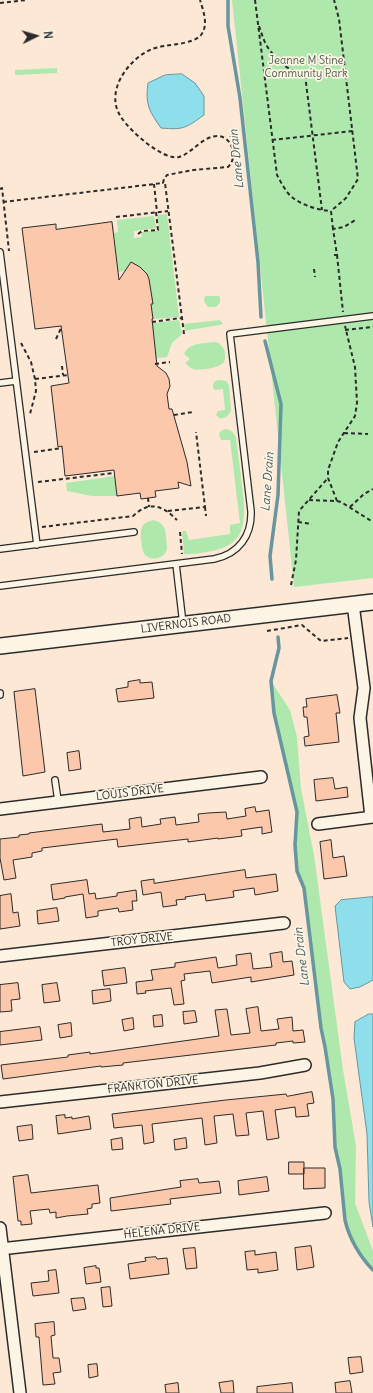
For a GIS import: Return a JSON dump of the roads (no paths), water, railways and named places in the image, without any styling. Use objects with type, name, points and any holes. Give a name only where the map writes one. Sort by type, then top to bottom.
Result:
[{"type":"main road","name":"LIVERNOIS ROAD","points":[[0,646],[373,602]]},
{"type":"street","points":[[318,824],[372,817],[360,718],[364,688],[353,604]]},
{"type":"street","name":"LOUIS DRIVE","points":[[0,809],[261,777]]},
{"type":"street","name":"TROY DRIVE","points":[[0,956],[284,923]]},
{"type":"street","name":"FRANKTON DRIVE","points":[[0,1102],[260,1073],[305,1065]]},
{"type":"street","name":"HELENA DRIVE","points":[[1,1249],[325,1213]]},
{"type":"street","points":[[0,1228],[1,1249],[20,1393]]},
{"type":"lane","points":[[0,252],[37,545]]},
{"type":"lane","points":[[0,586],[214,559],[226,556],[238,549],[247,535],[251,523],[252,511],[230,334],[373,316]]},
{"type":"lane","points":[[0,382],[16,380]]},
{"type":"lane","points":[[0,549],[134,532]]},
{"type":"lane","points":[[176,564],[183,624]]},
{"type":"lane","points":[[55,780],[58,802]]},
{"type":"water","points":[[182,74],[195,83],[204,96],[204,115],[193,123],[184,127],[175,129],[161,128],[153,117],[149,107],[147,96],[148,83],[165,75]]},
{"type":"water","points":[[373,897],[373,980],[360,987],[350,989],[344,982],[335,906],[341,900]]},
{"type":"water","points":[[369,1014],[373,1014],[373,1227],[369,1202],[367,1134],[354,1038],[355,1022]]},
{"type":"waterway","name":"Lane Drain","points":[[228,0],[228,26],[240,98],[258,262],[261,317]]},
{"type":"waterway","name":"Lane Drain","points":[[265,341],[281,404],[278,495],[270,556],[272,579]]},
{"type":"waterway","name":"Lane Drain","points":[[278,637],[279,648],[271,681],[274,713],[297,812],[295,845],[297,871],[304,888],[321,1028],[333,1099],[335,1147],[340,1169],[345,1220],[349,1234],[356,1247],[373,1270]]},
{"type":"park label","name":"Jeanne M Stine Community Park","points":[[306,67]]}]
